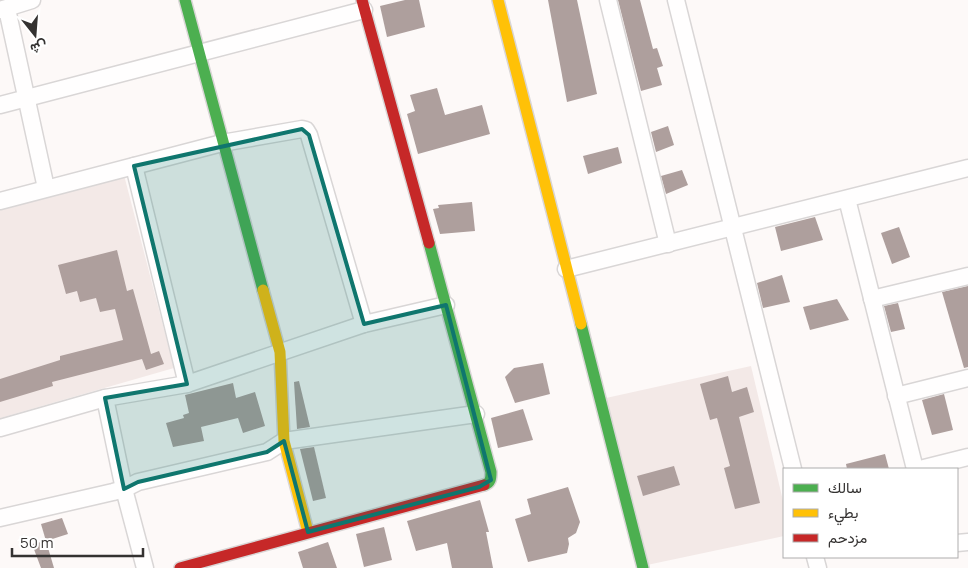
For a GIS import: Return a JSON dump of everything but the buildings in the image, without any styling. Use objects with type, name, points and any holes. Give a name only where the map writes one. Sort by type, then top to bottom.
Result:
[{"type":"street","points":[[32,0],[3,10],[46,188]]},
{"type":"street","points":[[184,0],[280,352],[284,441],[308,532]]},
{"type":"street","points":[[498,0],[643,568]]},
{"type":"street","points":[[608,0],[668,244]]},
{"type":"street","points":[[676,0],[793,468]]},
{"type":"street","points":[[0,105],[199,54],[363,5],[476,414],[491,472],[491,480],[488,484],[180,568]]},
{"type":"street","points":[[0,201],[222,144],[302,128],[309,135],[364,324]]},
{"type":"street","points":[[134,166],[188,384]]},
{"type":"street","points":[[566,269],[968,168]]},
{"type":"street","points":[[847,199],[915,468]]},
{"type":"street","points":[[872,299],[968,276]]},
{"type":"street","points":[[0,428],[105,398],[188,384],[364,324],[446,305]]},
{"type":"street","points":[[896,396],[968,378]]},
{"type":"street","points":[[105,398],[124,489],[145,568]]},
{"type":"street","points":[[0,518],[124,489],[138,482],[267,452],[284,441],[476,414]]},
{"type":"street","points":[[924,468],[968,456]]},
{"type":"highlighted area","points":[[302,129],[309,135],[364,324],[446,305],[491,480],[479,487],[308,532],[284,441],[267,452],[138,482],[124,489],[105,398],[187,384],[134,166]]},
{"type":"shaded area","points":[[124,175],[174,368],[0,418],[0,210]]},
{"type":"shaded area","points":[[751,366],[783,501],[783,536],[647,565],[606,398]]},
{"type":"traffic: fast","points":[[185,0],[263,290]]},
{"type":"traffic: fast","points":[[429,243],[491,472],[489,482],[484,485]]},
{"type":"traffic: fast","points":[[581,324],[643,568]]},
{"type":"traffic: slow","points":[[498,0],[581,324]]},
{"type":"traffic: slow","points":[[263,290],[280,352],[284,441],[308,532]]},
{"type":"traffic: jam","points":[[362,0],[429,243]]},
{"type":"traffic: jam","points":[[180,568],[484,485]]}]
